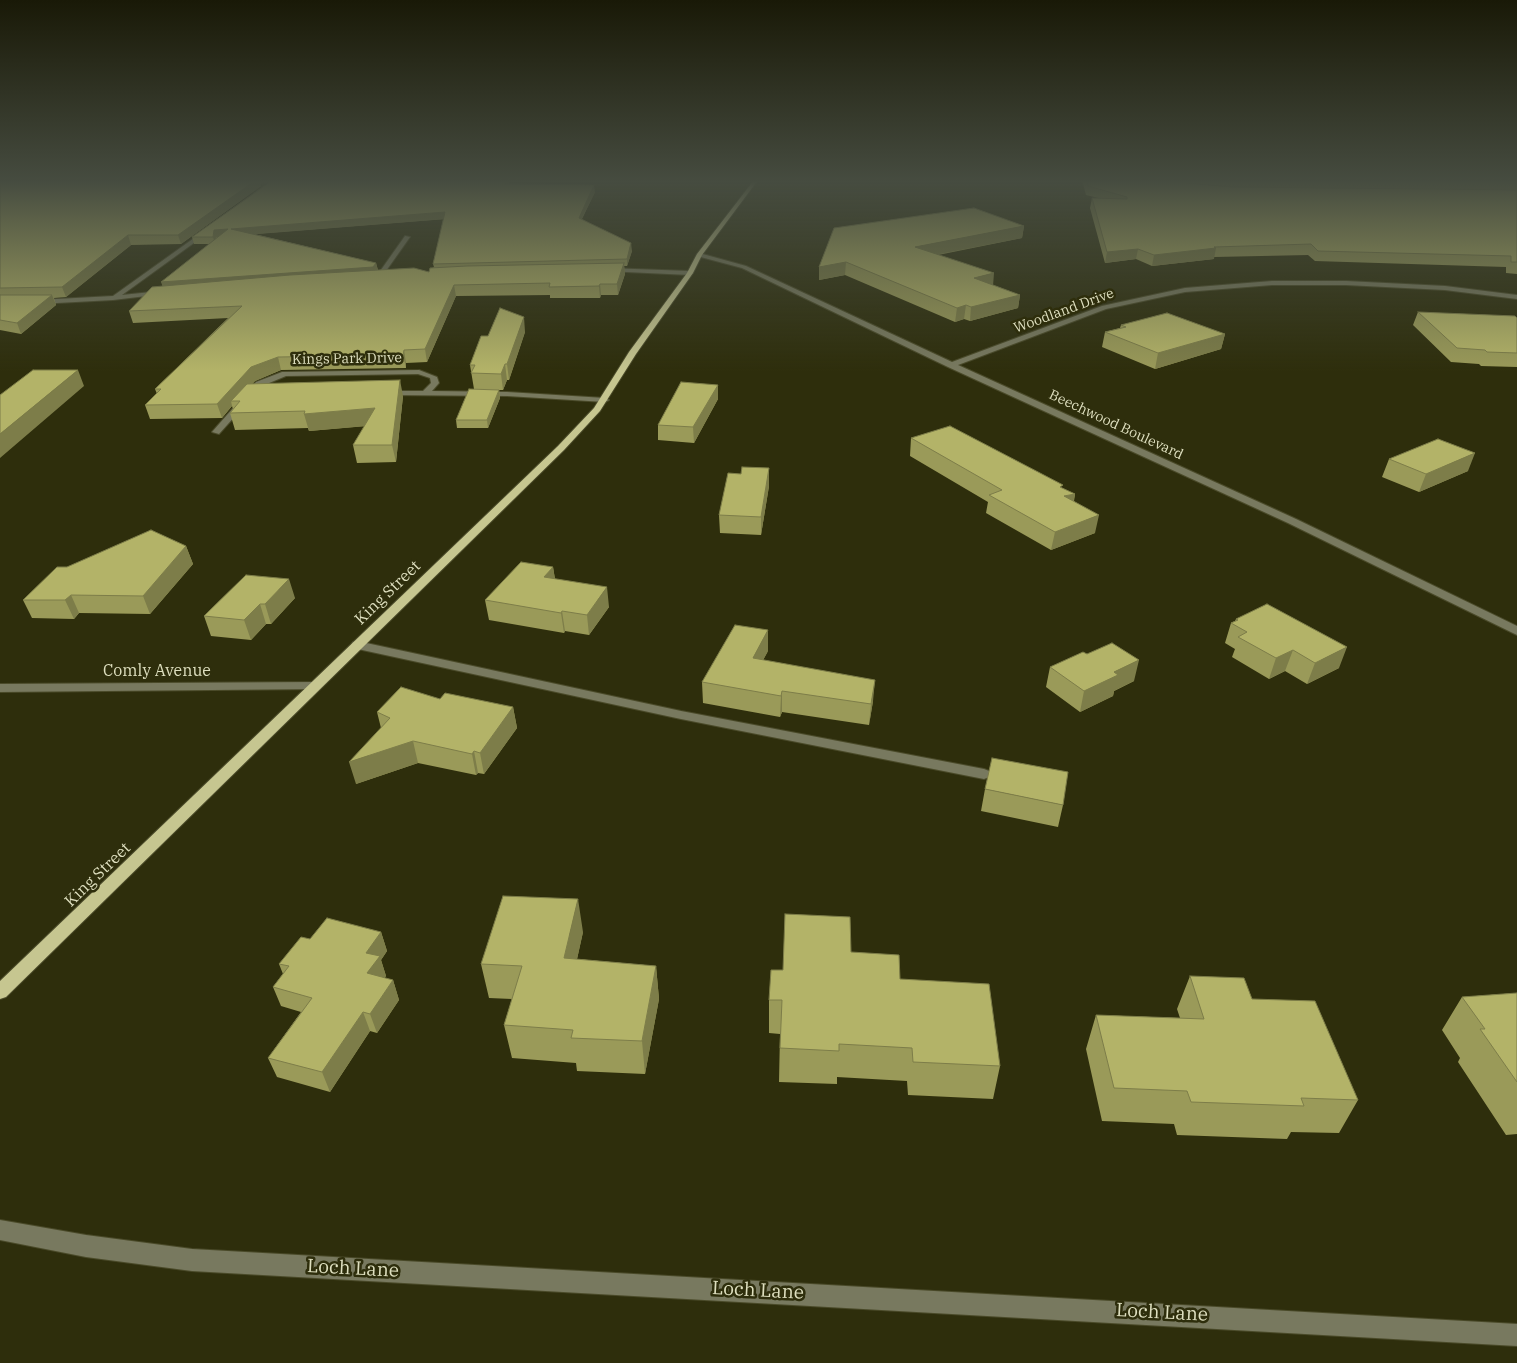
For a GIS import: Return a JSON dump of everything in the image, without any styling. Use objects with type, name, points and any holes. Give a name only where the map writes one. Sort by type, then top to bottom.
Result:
[{"type":"main road","name":"King Street","points":[[0,992],[561,448],[605,400],[632,354],[690,273],[699,255],[708,244]]},
{"type":"street","points":[[114,298],[189,244]]},
{"type":"street","points":[[379,277],[402,244]]},
{"type":"street","name":"Beechwood Boulevard","points":[[699,255],[744,267],[951,365],[1292,521],[1517,631]]},
{"type":"street","points":[[597,270],[690,273]]},
{"type":"street","points":[[369,278],[389,277]]},
{"type":"street","name":"Woodland Drive","points":[[951,365],[1104,307],[1185,290],[1272,283],[1346,283],[1445,288],[1517,297]]},
{"type":"street","points":[[26,302],[114,298],[165,293]]},
{"type":"street","name":"Kings Park Drive","points":[[216,432],[259,384],[285,374],[316,372],[419,372],[433,377],[435,383],[426,392]]},
{"type":"street","points":[[376,393],[507,394],[605,400]]},
{"type":"street","points":[[247,396],[257,396]]},
{"type":"street","points":[[357,645],[681,715],[984,774]]},
{"type":"street","name":"Comly Avenue","points":[[0,688],[315,686]]},
{"type":"street","name":"Loch Lane","points":[[0,1230],[86,1246],[192,1260],[1197,1315],[1517,1335]]},
{"type":"building","points":[[0,244],[117,244],[62,287],[0,288]]},
{"type":"building","points":[[210,244],[293,244],[376,263],[373,267],[161,282]]},
{"type":"building","points":[[438,244],[631,244],[627,259],[433,264]]},
{"type":"building","points":[[828,244],[933,244],[915,247],[994,273],[974,278],[1020,295],[971,307],[966,305],[957,308],[846,262],[819,267]]},
{"type":"building","points":[[1105,244],[1517,244],[1517,262],[1511,262],[1511,256],[1318,251],[1311,244],[1214,247],[1216,248],[1154,255],[1138,249],[1107,252]]},
{"type":"building","points":[[624,263],[617,284],[549,287],[550,283],[454,285],[425,349],[404,350],[403,355],[278,357],[251,367],[217,404],[145,405],[161,389],[155,389],[242,306],[129,311],[152,287],[290,275],[414,268],[429,272],[430,268],[467,266]]},
{"type":"building","points":[[0,295],[52,295],[17,323],[0,320]]},
{"type":"building","points":[[500,308],[524,317],[507,364],[505,364],[501,374],[471,373],[475,365],[470,365],[481,336],[488,336]]},
{"type":"building","points":[[1418,312],[1515,316],[1517,318],[1517,353],[1457,348]]},
{"type":"building","points":[[1167,313],[1225,334],[1158,353],[1105,332],[1126,327],[1121,325]]},
{"type":"building","points":[[33,370],[78,370],[0,434],[0,395]]},
{"type":"building","points":[[400,380],[392,445],[353,445],[375,408],[304,414],[305,411],[230,413],[240,401],[231,401],[247,384]]},
{"type":"building","points":[[681,382],[718,385],[693,427],[658,425]]},
{"type":"building","points":[[469,389],[499,390],[487,420],[456,420]]},
{"type":"building","points":[[950,426],[1063,485],[1060,487],[1075,494],[1064,496],[1099,515],[1055,532],[989,495],[1002,490],[911,438]]},
{"type":"building","points":[[1438,439],[1475,453],[1426,474],[1389,459]]},
{"type":"building","points":[[742,467],[769,468],[761,517],[719,515],[728,473],[741,474]]},
{"type":"building","points":[[151,530],[186,546],[143,596],[71,595],[65,600],[23,600],[57,567],[67,567]]},
{"type":"building","points":[[521,562],[553,567],[544,577],[607,587],[587,615],[562,611],[561,613],[485,600]]},
{"type":"building","points":[[246,575],[289,579],[265,604],[260,604],[244,620],[204,616]]},
{"type":"building","points":[[1267,604],[1347,647],[1315,663],[1293,650],[1276,658],[1238,637],[1247,632],[1231,623]]},
{"type":"building","points":[[735,625],[768,630],[753,658],[875,680],[871,704],[782,691],[781,696],[702,682]]},
{"type":"building","points":[[1112,643],[1139,660],[1114,672],[1118,675],[1084,691],[1050,667],[1083,652],[1087,654]]},
{"type":"building","points":[[401,687],[440,699],[445,693],[513,707],[480,753],[474,751],[472,754],[413,741],[349,762],[390,718],[377,712]]},
{"type":"building","points":[[992,758],[1068,772],[1063,805],[985,789]]},
{"type":"building","points":[[503,896],[578,899],[564,958],[656,966],[642,1041],[571,1038],[573,1030],[504,1025],[522,966],[481,964]]},
{"type":"building","points":[[785,914],[850,917],[851,952],[899,955],[900,979],[989,984],[1000,1066],[913,1062],[912,1048],[839,1044],[839,1051],[780,1048],[782,1000],[769,1000],[771,970],[783,970]]},
{"type":"building","points":[[327,918],[381,932],[366,953],[380,956],[367,973],[393,980],[370,1014],[363,1012],[322,1072],[268,1058],[312,998],[273,987],[289,966],[279,964],[301,937],[310,939]]},
{"type":"building","points":[[1190,976],[1244,978],[1252,999],[1315,1001],[1358,1100],[1301,1098],[1304,1106],[1191,1102],[1187,1091],[1114,1088],[1096,1015],[1204,1019]]},
{"type":"building","points":[[1517,993],[1517,1082],[1480,1029],[1485,1029],[1462,997]]}]
